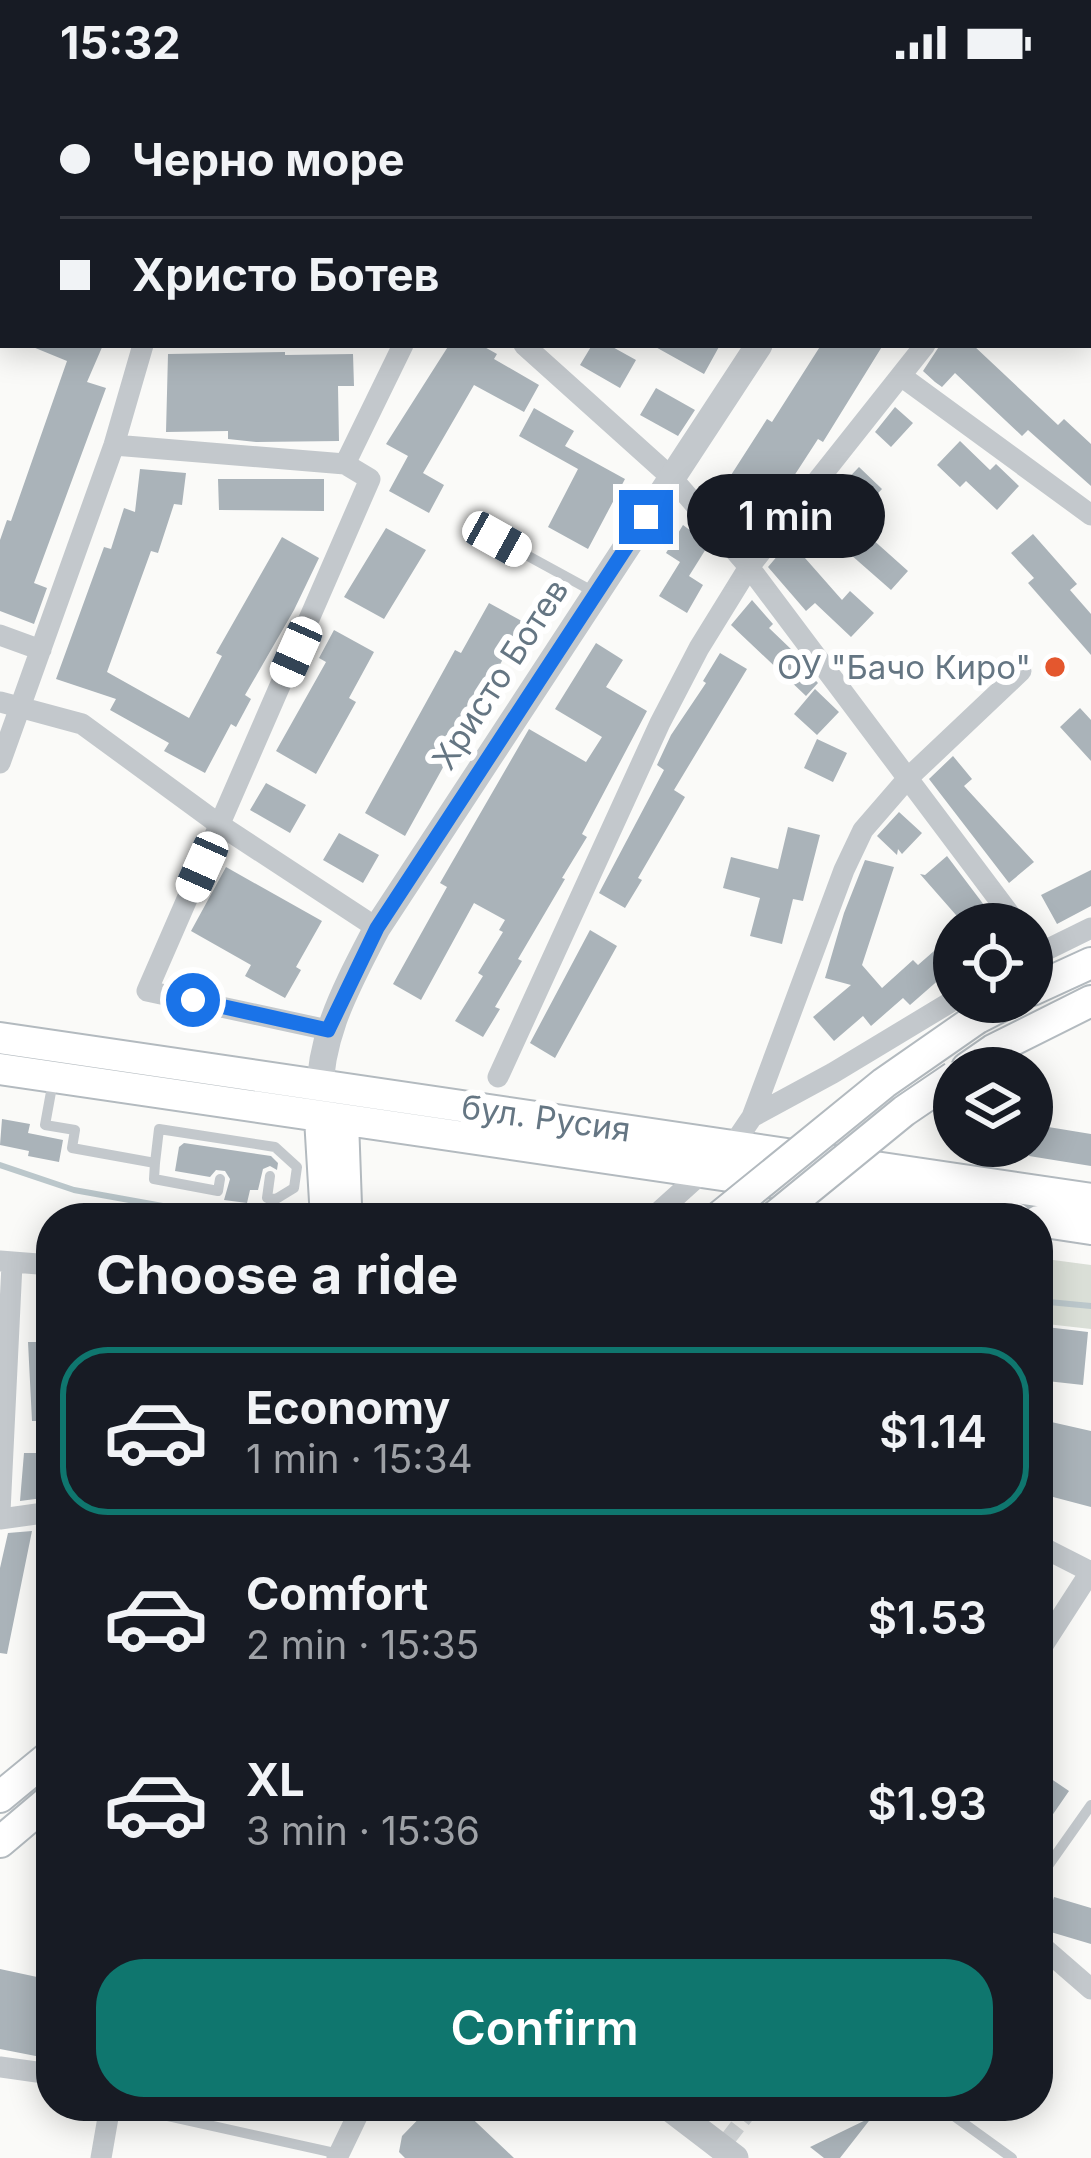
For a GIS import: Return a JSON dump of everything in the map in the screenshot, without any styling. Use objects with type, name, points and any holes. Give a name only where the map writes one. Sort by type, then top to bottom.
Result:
[{"type":"main road","points":[[1053,980],[1091,963]]},
{"type":"main road","points":[[999,1047],[1091,1001]]},
{"type":"main road","points":[[736,1203],[950,1023]]},
{"type":"main road","name":"бул. Русия","points":[[0,1038],[330,1104],[381,1126],[915,1203]]},
{"type":"main road","name":"бул. Русия","points":[[0,1069],[733,1145],[1091,1199]]},
{"type":"main road","points":[[791,1203],[933,1091]]},
{"type":"main road","points":[[330,1104],[345,1180]]},
{"type":"main road","points":[[330,1104],[335,1203]]},
{"type":"main road","points":[[339,1203],[356,1142],[381,1126]]},
{"type":"main road","points":[[1053,1223],[1091,1229]]},
{"type":"main road","points":[[3,1785],[36,1762]]},
{"type":"main road","points":[[0,1845],[36,1818]]},
{"type":"street","points":[[0,763],[10,705],[41,650],[114,445],[142,348]]},
{"type":"street","points":[[345,464],[402,348]]},
{"type":"street","points":[[527,348],[672,478],[749,567],[1001,903]]},
{"type":"street","name":"Христо Ботев","points":[[326,1042],[377,928],[757,348]]},
{"type":"street","points":[[498,1077],[698,648],[749,567],[923,348]]},
{"type":"street","points":[[901,376],[1091,515]]},
{"type":"street","points":[[114,445],[345,464],[370,479],[147,991],[326,1042],[330,1104]]},
{"type":"street","points":[[0,635],[41,650]]},
{"type":"street","points":[[670,1203],[733,1145],[752,1117],[863,830],[908,778],[1022,671]]},
{"type":"street","points":[[10,705],[82,724],[220,825],[377,928]]},
{"type":"street","points":[[1053,944],[1091,928]]},
{"type":"street","points":[[752,1117],[936,1023]]},
{"type":"street","points":[[36,1264],[6,1263],[0,1516],[36,1513]]},
{"type":"street","points":[[1053,1552],[1091,1571],[1053,1630]]},
{"type":"street","points":[[3,1785],[36,1801]]},
{"type":"street","points":[[1053,1955],[1091,1989]]},
{"type":"street","points":[[0,2067],[36,2072]]},
{"type":"street","points":[[101,2158],[107,2121]]},
{"type":"street","points":[[338,2156],[355,2121]]},
{"type":"street","points":[[687,2121],[735,2158]]},
{"type":"lane","points":[[497,539],[596,593]]},
{"type":"lane","points":[[53,1077],[45,1124],[75,1130],[73,1148],[155,1163]]},
{"type":"lane","points":[[220,1178],[218,1191],[154,1179],[159,1129],[223,1143],[275,1147],[297,1167],[294,1188],[267,1198],[270,1176]]},
{"type":"lane","points":[[1053,1859],[1091,1805]]},
{"type":"lane","points":[[188,2121],[338,2156]]},
{"type":"lane","points":[[961,2121],[1012,2158]]},
{"type":"shaded area","points":[[1053,1260],[1091,1265],[1091,1329],[1053,1325]]},
{"type":"building","points":[[35,348],[102,348],[87,382],[106,388],[34,583],[47,588],[34,624],[0,611],[0,540],[7,520],[11,521],[67,361]]},
{"type":"building","points":[[447,348],[486,348],[497,354],[494,359],[539,385],[524,412],[474,385],[423,473],[444,485],[429,513],[389,491],[408,456],[386,444]]},
{"type":"building","points":[[590,348],[614,348],[636,360],[620,388],[580,365]]},
{"type":"building","points":[[657,348],[718,348],[704,374]]},
{"type":"building","points":[[819,348],[881,348],[823,442],[818,439],[770,513],[724,486],[767,419],[772,422]]},
{"type":"building","points":[[938,348],[976,348],[1058,425],[1064,419],[1091,444],[1091,486],[1028,430],[1022,436],[955,373],[942,387],[923,371]]},
{"type":"building","points":[[168,354],[353,354],[354,386],[338,386],[339,441],[256,442],[228,439],[228,431],[166,432]]},
{"type":"building","points":[[656,388],[695,410],[678,436],[640,415]]},
{"type":"building","points":[[895,407],[913,423],[891,447],[875,432]]},
{"type":"building","points":[[534,408],[574,431],[565,446],[625,479],[588,549],[548,527],[578,469],[519,436]]},
{"type":"building","points":[[960,441],[990,470],[996,464],[1019,486],[997,510],[966,481],[960,487],[937,465]]},
{"type":"building","points":[[859,467],[882,489],[852,521],[908,571],[891,590],[818,526],[843,497],[836,491]]},
{"type":"building","points":[[140,469],[186,473],[182,505],[174,504],[158,553],[151,551],[107,672],[189,718],[222,656],[216,653],[282,537],[319,558],[245,695],[251,699],[236,727],[231,724],[205,773],[164,751],[169,743],[110,710],[116,699],[56,679],[104,547],[111,549],[124,508],[135,512]]},
{"type":"building","points":[[218,479],[324,479],[324,511],[219,510]]},
{"type":"building","points":[[683,525],[709,544],[689,576],[703,585],[687,613],[659,596],[680,562],[666,553]]},
{"type":"building","points":[[386,528],[426,550],[384,619],[344,597]]},
{"type":"building","points":[[1033,534],[1077,584],[1070,590],[1091,614],[1091,655],[1028,583],[1034,578],[1011,553]]},
{"type":"building","points":[[790,541],[842,600],[850,591],[874,613],[851,637],[815,603],[806,611],[768,567]]},
{"type":"building","points":[[752,600],[773,624],[769,628],[818,683],[806,696],[731,625]]},
{"type":"building","points":[[489,603],[529,625],[514,653],[508,650],[405,836],[365,813],[455,650],[461,653]]},
{"type":"building","points":[[334,630],[374,652],[349,698],[356,702],[316,774],[276,751],[326,662],[319,658]]},
{"type":"building","points":[[596,643],[623,660],[606,687],[647,711],[582,834],[587,837],[518,959],[522,961],[483,1037],[455,1021],[483,976],[478,973],[503,932],[499,930],[505,920],[474,903],[421,1000],[393,984],[447,887],[440,883],[529,729],[586,762],[602,737],[555,709]]},
{"type":"building","points":[[720,653],[747,669],[674,790],[685,797],[625,908],[599,893],[664,770],[657,765],[671,735]]},
{"type":"building","points":[[815,689],[839,712],[817,735],[794,714]]},
{"type":"building","points":[[1080,708],[1091,720],[1091,761],[1060,727]]},
{"type":"building","points":[[817,739],[847,753],[833,782],[804,768]]},
{"type":"building","points":[[953,756],[972,779],[964,786],[1034,862],[1009,883],[929,779]]},
{"type":"building","points":[[266,783],[306,805],[290,833],[250,810]]},
{"type":"building","points":[[899,812],[922,833],[902,854],[898,849],[897,855],[877,836]]},
{"type":"building","points":[[788,827],[820,835],[803,901],[793,899],[782,944],[750,936],[760,898],[723,888],[731,857],[778,869]]},
{"type":"building","points":[[339,833],[379,855],[363,883],[323,860]]},
{"type":"building","points":[[947,856],[982,903],[945,903],[920,874],[925,875]]},
{"type":"building","points":[[865,860],[894,867],[862,965],[882,988],[913,960],[918,965],[933,952],[933,985],[910,1005],[903,998],[871,1026],[863,1016],[834,1041],[813,1017],[851,985],[825,978]]},
{"type":"building","points":[[226,867],[322,921],[285,998],[245,976],[251,965],[191,931]]},
{"type":"building","points":[[1091,870],[1091,906],[1057,924],[1053,903],[1045,903],[1041,895]]},
{"type":"building","points":[[590,930],[617,946],[555,1058],[530,1043]]},
{"type":"building","points":[[2,1119],[30,1124],[28,1133],[63,1140],[59,1162],[0,1145]]},
{"type":"building","points":[[1053,1128],[1091,1134],[1091,1166],[1053,1160]]},
{"type":"building","points":[[184,1143],[271,1156],[278,1163],[277,1170],[263,1169],[258,1190],[250,1190],[247,1203],[224,1200],[230,1179],[225,1171],[216,1170],[210,1177],[175,1171]]},
{"type":"building","points":[[1053,1328],[1088,1332],[1083,1385],[1053,1382]]},
{"type":"building","points":[[28,1342],[36,1342],[36,1421],[32,1421]]},
{"type":"building","points":[[1053,1422],[1091,1431],[1091,1507],[1053,1497]]},
{"type":"building","points":[[24,1453],[36,1453],[36,1499],[20,1501]]},
{"type":"building","points":[[32,1531],[7,1654],[0,1653],[0,1568],[8,1533]]},
{"type":"building","points":[[1053,1780],[1069,1791],[1053,1814]]},
{"type":"building","points":[[1053,1900],[1091,1908],[1091,1944],[1053,1933]]},
{"type":"building","points":[[0,1969],[36,1977],[36,2056],[0,2049]]},
{"type":"building","points":[[416,2121],[475,2121],[514,2158],[405,2158],[399,2152],[402,2136]]},
{"type":"building","points":[[869,2121],[840,2158],[824,2158],[810,2147]]},
{"type":"waterway","points":[[0,1165],[74,1190],[146,1203]]},
{"type":"waterway","points":[[1053,1302],[1091,1306]]},
{"type":"tunnel","points":[[713,2158],[742,2121]]},
{"type":"place","name":"ОУ \"Бачо Киро\"","points":[[1055,667]]},
{"type":"route","points":[[193,1000],[328,1030],[377,928],[646,517]]}]
